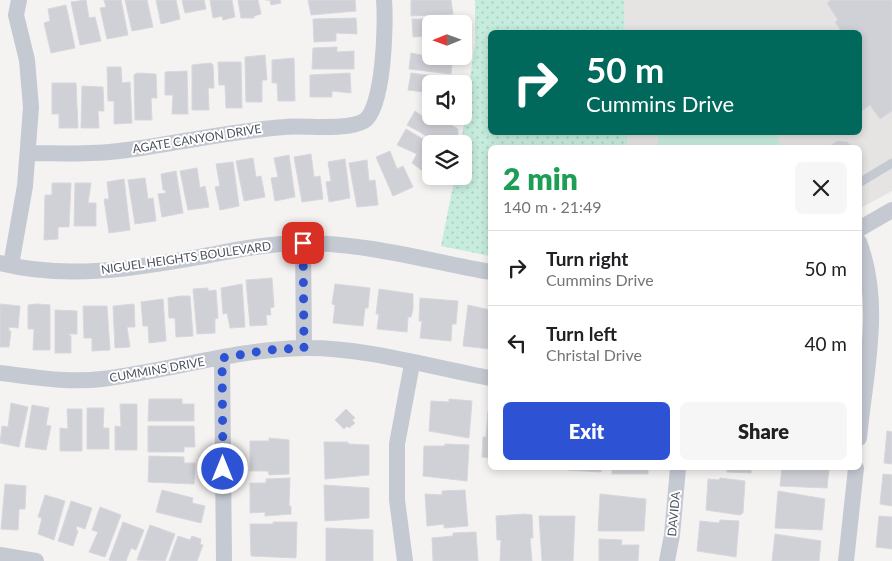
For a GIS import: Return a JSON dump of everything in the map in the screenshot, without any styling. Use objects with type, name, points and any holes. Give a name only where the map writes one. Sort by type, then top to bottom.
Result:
[{"type":"street","points":[[5,264],[25,186],[31,107],[27,60],[16,15],[19,0]]},
{"type":"street","name":"AGATE CANYON DRIVE","points":[[28,153],[83,154],[119,151],[244,131],[287,126],[349,125],[365,120],[376,105],[382,60],[384,0]]},
{"type":"street","points":[[862,227],[892,210]]},
{"type":"street","points":[[303,243],[304,348]]},
{"type":"street","name":"NIGUEL HEIGHTS BOULEVARD","points":[[5,264],[48,271],[95,272],[145,266],[247,248],[303,243],[355,246],[488,272]]},
{"type":"street","points":[[862,250],[867,264],[872,304],[862,407]]},
{"type":"street","name":"CUMMINS DRIVE","points":[[0,373],[82,380],[267,350],[304,348],[351,350],[412,364],[488,378]]},
{"type":"street","points":[[222,358],[224,561]]},
{"type":"street","points":[[405,561],[398,500],[397,444],[412,364]]},
{"type":"street","name":"DAVIDA","points":[[667,561],[672,535],[678,470]]},
{"type":"street","points":[[846,561],[856,470]]},
{"type":"street","points":[[0,555],[36,561]]},
{"type":"lane","points":[[862,181],[892,163]]},
{"type":"shaded area","points":[[624,0],[892,0],[892,191],[862,207],[862,145],[627,145],[627,135],[862,135],[862,30],[625,30]]},
{"type":"green space","points":[[475,0],[624,0],[625,30],[488,30],[488,135],[627,135],[627,145],[488,145],[488,256],[441,246],[453,185],[472,185],[472,135],[462,135],[464,125],[472,125],[472,65],[475,43]]},
{"type":"green space","points":[[658,135],[777,135],[780,145],[658,145]]},
{"type":"building","points":[[86,0],[89,18],[95,17],[101,41],[80,45],[71,2]]},
{"type":"building","points":[[104,0],[121,0],[128,35],[107,39],[100,8],[106,7]]},
{"type":"building","points":[[125,0],[147,0],[153,27],[132,31]]},
{"type":"building","points":[[156,0],[176,0],[180,19],[161,24]]},
{"type":"building","points":[[182,0],[204,0],[206,9],[185,13]]},
{"type":"building","points":[[210,0],[232,0],[235,17],[223,20],[222,16],[213,18]]},
{"type":"building","points":[[238,0],[258,0],[261,14],[254,16],[254,18],[241,18]]},
{"type":"building","points":[[270,0],[280,0],[281,3],[271,5]]},
{"type":"building","points":[[308,0],[355,0],[356,11],[311,15]]},
{"type":"building","points":[[411,0],[451,0],[453,14],[411,16]]},
{"type":"building","points":[[831,0],[892,0],[892,111],[880,119],[870,105],[862,111],[862,30],[841,30],[835,22],[838,20],[827,3]]},
{"type":"building","points":[[66,5],[75,48],[51,53],[44,23],[50,21],[48,9]]},
{"type":"building","points":[[356,18],[357,34],[336,33],[336,41],[314,42],[313,19]]},
{"type":"building","points":[[412,19],[422,19],[422,36],[413,37]]},
{"type":"building","points":[[337,47],[337,52],[354,51],[354,69],[312,69],[313,48]]},
{"type":"building","points":[[411,53],[422,55],[422,65],[452,65],[451,74],[409,69]]},
{"type":"building","points":[[265,55],[267,80],[262,80],[262,102],[246,102],[245,57]]},
{"type":"building","points":[[294,58],[295,101],[278,101],[277,83],[272,83],[272,60]]},
{"type":"building","points":[[218,62],[241,62],[242,108],[226,108],[225,85],[219,85]]},
{"type":"building","points":[[211,63],[213,65],[214,88],[208,88],[209,110],[192,110],[192,65]]},
{"type":"building","points":[[107,67],[121,67],[122,83],[130,82],[132,123],[114,124],[114,101],[108,101]]},
{"type":"building","points":[[187,71],[188,114],[172,114],[173,95],[165,95],[165,72]]},
{"type":"building","points":[[137,73],[156,74],[157,98],[151,98],[152,120],[135,120],[134,75]]},
{"type":"building","points":[[350,73],[351,93],[332,91],[332,97],[310,97],[310,75]]},
{"type":"building","points":[[411,73],[427,75],[422,75],[422,92],[408,90]]},
{"type":"building","points":[[52,83],[76,83],[78,128],[59,128],[59,114],[52,114]]},
{"type":"building","points":[[82,86],[103,87],[104,111],[98,111],[99,128],[81,128]]},
{"type":"building","points":[[415,111],[422,116],[422,125],[451,125],[458,129],[458,135],[425,135],[407,125]]},
{"type":"building","points":[[406,129],[422,139],[422,170],[412,163],[417,154],[397,145]]},
{"type":"building","points":[[837,141],[847,142],[850,145],[832,145]]},
{"type":"building","points":[[390,151],[397,169],[403,166],[413,187],[393,196],[376,157]]},
{"type":"building","points":[[311,154],[314,177],[320,176],[323,199],[302,202],[294,157]]},
{"type":"building","points":[[289,155],[295,197],[275,201],[271,178],[278,177],[274,158]]},
{"type":"building","points":[[253,158],[256,177],[261,176],[265,197],[244,201],[236,161]]},
{"type":"building","points":[[345,159],[350,198],[329,202],[326,182],[331,181],[328,162]]},
{"type":"building","points":[[367,160],[369,181],[375,180],[378,205],[357,207],[349,163]]},
{"type":"building","points":[[233,162],[239,206],[220,210],[215,187],[220,186],[216,164]]},
{"type":"building","points":[[197,168],[200,188],[205,186],[209,207],[188,210],[180,171]]},
{"type":"building","points":[[176,171],[183,213],[162,217],[158,194],[166,193],[163,190],[161,174]]},
{"type":"building","points":[[145,178],[148,199],[153,198],[156,221],[135,224],[128,180]]},
{"type":"building","points":[[124,179],[130,230],[109,233],[104,199],[109,199],[107,182]]},
{"type":"building","points":[[52,183],[71,183],[69,227],[58,227],[58,239],[44,240],[45,195],[52,195]]},
{"type":"building","points":[[75,183],[91,183],[88,203],[96,203],[96,226],[74,226]]},
{"type":"building","points":[[272,278],[274,307],[270,308],[271,315],[266,315],[267,325],[250,326],[246,280]]},
{"type":"building","points":[[242,284],[245,327],[230,328],[227,313],[223,314],[221,288]]},
{"type":"building","points":[[335,284],[370,288],[368,308],[365,308],[363,326],[333,323],[335,305],[332,304]]},
{"type":"building","points":[[208,288],[208,291],[216,290],[218,318],[215,319],[215,333],[197,334],[193,289]]},
{"type":"building","points":[[379,289],[413,294],[413,309],[411,317],[408,317],[407,332],[377,329],[379,314],[376,314]]},
{"type":"building","points":[[190,296],[193,336],[176,337],[175,318],[169,318],[168,298]]},
{"type":"building","points":[[420,298],[458,301],[456,324],[452,324],[451,341],[420,338],[422,321],[419,321]]},
{"type":"building","points":[[163,299],[166,341],[149,343],[148,326],[143,326],[141,302]]},
{"type":"building","points":[[0,304],[20,306],[18,328],[9,327],[9,331],[11,331],[9,347],[0,347]]},
{"type":"building","points":[[134,304],[135,327],[127,327],[130,347],[115,348],[113,306]]},
{"type":"building","points":[[28,305],[50,305],[50,350],[33,350],[34,329],[28,329]]},
{"type":"building","points":[[468,305],[488,310],[488,349],[463,346]]},
{"type":"building","points":[[83,306],[107,306],[110,350],[92,351],[92,338],[84,338]]},
{"type":"building","points":[[55,310],[77,311],[77,334],[68,334],[71,336],[71,353],[55,353]]},
{"type":"building","points":[[149,399],[182,399],[182,404],[194,404],[194,421],[148,421]]},
{"type":"building","points":[[449,399],[472,401],[469,438],[429,431],[431,401],[449,402]]},
{"type":"building","points":[[11,403],[28,407],[19,447],[0,443],[2,426],[8,427]]},
{"type":"building","points":[[120,404],[137,404],[137,450],[115,450],[115,426],[121,427]]},
{"type":"building","points":[[32,405],[49,408],[46,425],[51,426],[46,450],[25,447]]},
{"type":"building","points":[[87,408],[104,408],[103,428],[109,428],[109,449],[87,449]]},
{"type":"building","points":[[67,409],[82,409],[82,451],[60,451],[60,428],[68,429]]},
{"type":"building","points":[[346,409],[355,418],[352,420],[355,423],[349,428],[347,426],[344,429],[335,420]]},
{"type":"building","points":[[488,411],[488,458],[482,457],[483,437],[486,437]]},
{"type":"building","points":[[148,426],[194,426],[195,447],[184,447],[184,452],[148,452]]},
{"type":"building","points":[[887,431],[892,432],[892,464],[884,463]]},
{"type":"building","points":[[269,438],[289,440],[289,474],[269,475],[268,471],[250,471],[250,441],[269,441]]},
{"type":"building","points":[[324,442],[348,442],[348,444],[369,445],[369,475],[325,479]]},
{"type":"building","points":[[445,444],[469,445],[467,481],[423,476],[424,446],[445,446]]},
{"type":"building","points":[[149,456],[184,457],[184,463],[195,463],[194,484],[148,482]]},
{"type":"building","points":[[568,470],[602,470],[601,472]]},
{"type":"building","points":[[612,470],[648,470],[648,474],[612,474]]},
{"type":"building","points":[[727,470],[751,470],[751,473],[727,472]]},
{"type":"building","points":[[782,470],[829,470],[827,488],[780,486]]},
{"type":"building","points":[[883,474],[892,475],[892,506],[880,504]]},
{"type":"building","points":[[290,478],[289,506],[291,506],[291,514],[265,516],[265,512],[250,513],[250,483],[266,483],[266,479]]},
{"type":"building","points":[[720,478],[745,481],[743,513],[740,515],[706,510],[708,479],[719,480]]},
{"type":"building","points":[[5,484],[26,486],[25,509],[19,509],[18,530],[1,529]]},
{"type":"building","points":[[324,485],[369,488],[369,518],[325,521]]},
{"type":"building","points":[[162,490],[193,498],[192,503],[205,506],[201,523],[156,512]]},
{"type":"building","points":[[465,490],[468,526],[444,528],[444,524],[427,526],[425,494],[442,495],[442,491]]},
{"type":"building","points":[[778,491],[825,499],[822,530],[775,528]]},
{"type":"building","points":[[600,494],[646,499],[644,531],[598,531]]},
{"type":"building","points":[[45,495],[65,501],[54,540],[38,534],[42,518],[38,517]]},
{"type":"building","points":[[71,501],[92,508],[85,529],[77,526],[76,530],[78,531],[73,546],[58,541]]},
{"type":"building","points":[[100,507],[121,515],[105,557],[89,552],[98,532],[92,530]]},
{"type":"building","points":[[532,515],[533,538],[530,538],[532,561],[500,561],[501,540],[497,540],[496,516]]},
{"type":"building","points":[[539,516],[575,516],[573,561],[542,561]]},
{"type":"building","points":[[879,516],[892,517],[892,549],[876,547]]},
{"type":"building","points":[[720,520],[739,521],[736,557],[697,551],[700,521],[719,523]]},
{"type":"building","points":[[123,522],[144,530],[136,550],[131,548],[126,561],[112,561],[109,560]]},
{"type":"building","points":[[273,522],[297,522],[296,558],[251,556],[250,524],[273,524]]},
{"type":"building","points":[[150,525],[175,534],[165,561],[137,560]]},
{"type":"building","points":[[326,528],[373,530],[373,561],[326,561]]},
{"type":"building","points":[[476,532],[478,561],[433,561],[432,538],[453,536],[453,533]]},
{"type":"building","points":[[775,534],[821,541],[819,561],[772,561]]},
{"type":"building","points":[[178,536],[190,540],[192,536],[201,539],[200,544],[203,545],[197,561],[169,561]]},
{"type":"building","points":[[599,539],[622,540],[621,545],[639,545],[638,561],[599,561]]},
{"type":"route","points":[[223,469],[222,358],[267,350],[304,348],[303,243]]}]
